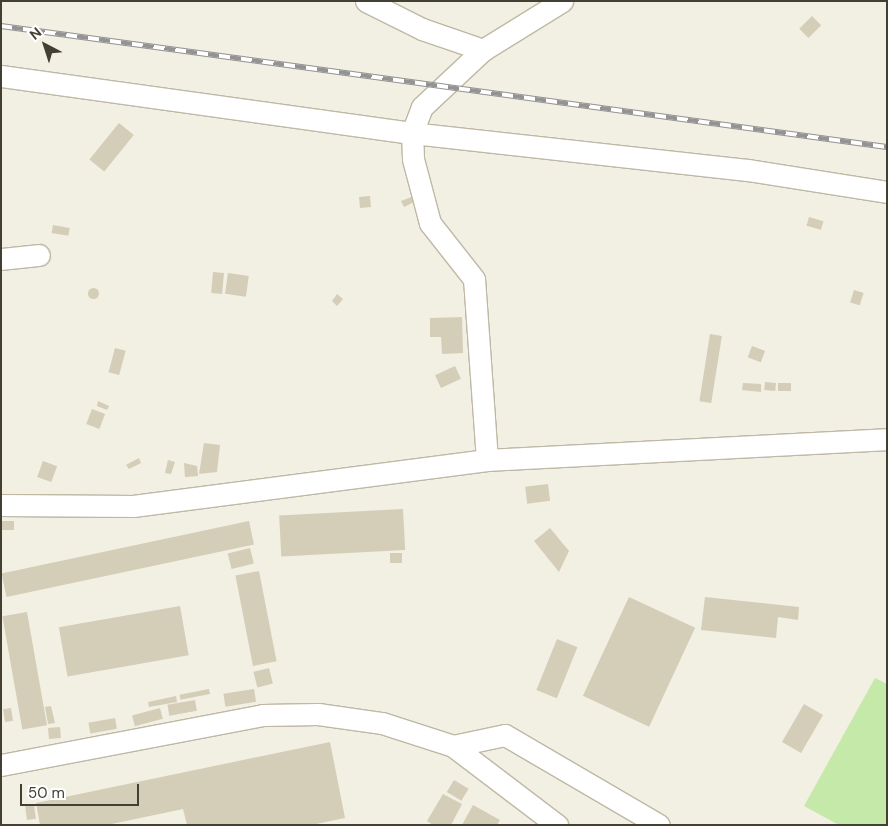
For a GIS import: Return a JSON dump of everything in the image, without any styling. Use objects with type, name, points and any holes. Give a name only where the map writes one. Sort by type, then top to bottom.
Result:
[{"type":"street","points":[[366,1],[422,29],[484,50]]},
{"type":"street","points":[[487,460],[474,279],[430,223],[413,159],[412,133],[422,107],[484,50],[562,1]]},
{"type":"street","points":[[1,76],[412,133],[748,170],[887,192]]},
{"type":"street","points":[[1,259],[39,255]]},
{"type":"street","points":[[1,505],[134,506],[487,460],[887,439]]},
{"type":"street","points":[[1,765],[263,715],[318,714],[382,723],[453,746],[557,825]]},
{"type":"street","points":[[453,746],[505,735],[660,825]]},
{"type":"green space","points":[[875,678],[887,684],[887,825],[839,825],[804,806]]},
{"type":"building","points":[[812,16],[821,25],[808,38],[799,29]]},
{"type":"building","points":[[119,123],[134,135],[104,171],[89,160]]},
{"type":"building","points":[[370,196],[371,207],[360,208],[359,197]]},
{"type":"building","points":[[414,196],[416,201],[404,207],[401,201]]},
{"type":"building","points":[[809,217],[823,221],[821,230],[807,226]]},
{"type":"building","points":[[53,225],[70,228],[68,236],[52,233]]},
{"type":"building","points":[[213,272],[224,273],[222,294],[211,293]]},
{"type":"building","points":[[228,273],[249,276],[246,297],[225,294]]},
{"type":"building","points":[[93,287],[99,293],[93,299],[87,293]]},
{"type":"building","points":[[854,290],[864,293],[860,305],[850,302]]},
{"type":"building","points":[[337,294],[343,299],[337,306],[332,301]]},
{"type":"building","points":[[462,317],[463,353],[442,354],[441,337],[430,337],[430,318]]},
{"type":"building","points":[[710,334],[722,336],[711,403],[699,401]]},
{"type":"building","points":[[752,346],[765,351],[761,362],[748,357]]},
{"type":"building","points":[[115,348],[126,351],[119,375],[109,372]]},
{"type":"building","points":[[455,366],[461,379],[441,388],[435,375]]},
{"type":"building","points":[[765,382],[776,383],[775,391],[764,390]]},
{"type":"building","points":[[743,383],[761,384],[761,392],[742,390]]},
{"type":"building","points":[[778,383],[791,383],[791,391],[778,391]]},
{"type":"building","points":[[98,401],[109,406],[107,410],[97,406]]},
{"type":"building","points":[[92,409],[105,414],[99,429],[86,424]]},
{"type":"building","points":[[204,443],[220,445],[217,472],[199,474]]},
{"type":"building","points":[[139,458],[141,463],[129,469],[126,465]]},
{"type":"building","points":[[168,460],[175,462],[171,474],[165,473]]},
{"type":"building","points":[[43,461],[57,466],[51,482],[37,477]]},
{"type":"building","points":[[184,463],[197,466],[198,476],[185,477]]},
{"type":"building","points":[[548,484],[550,501],[527,504],[525,487]]},
{"type":"building","points":[[403,509],[405,550],[281,556],[279,515]]},
{"type":"building","points":[[1,521],[14,521],[14,530],[1,530]]},
{"type":"building","points":[[249,521],[254,544],[7,597],[2,574]]},
{"type":"building","points":[[550,528],[569,551],[559,572],[534,541]]},
{"type":"building","points":[[250,548],[254,564],[232,569],[228,554]]},
{"type":"building","points":[[390,553],[402,553],[402,563],[390,563]]},
{"type":"building","points":[[259,571],[277,661],[253,666],[235,576]]},
{"type":"building","points":[[629,597],[695,628],[649,727],[583,696]]},
{"type":"building","points":[[705,597],[799,607],[798,620],[778,617],[776,638],[701,630]]},
{"type":"building","points":[[180,606],[189,655],[68,677],[59,627]]},
{"type":"building","points":[[27,612],[47,725],[22,730],[2,616]]},
{"type":"building","points":[[557,639],[577,647],[557,698],[536,690]]},
{"type":"building","points":[[269,668],[273,684],[257,687],[253,672]]},
{"type":"building","points":[[209,689],[210,694],[181,700],[180,695]]},
{"type":"building","points":[[254,689],[256,702],[225,707],[223,694]]},
{"type":"building","points":[[176,696],[177,702],[149,707],[148,702]]},
{"type":"building","points":[[195,700],[197,711],[169,716],[167,705]]},
{"type":"building","points":[[804,704],[823,715],[801,753],[782,742]]},
{"type":"building","points":[[51,706],[55,723],[48,724],[45,707]]},
{"type":"building","points":[[11,708],[13,721],[5,722],[3,709]]},
{"type":"building","points":[[160,708],[163,719],[135,726],[132,716]]},
{"type":"building","points":[[115,718],[117,729],[90,734],[88,723]]},
{"type":"building","points":[[60,727],[61,738],[49,739],[48,728]]},
{"type":"building","points":[[330,742],[345,818],[311,825],[187,825],[183,809],[107,825],[40,825],[36,803]]},
{"type":"building","points":[[454,780],[469,789],[461,801],[447,792]]},
{"type":"building","points":[[443,794],[462,804],[451,825],[433,825],[427,821]]},
{"type":"building","points":[[34,805],[36,819],[27,820],[25,806]]},
{"type":"building","points":[[473,805],[500,820],[497,825],[462,825]]},
{"type":"railway","points":[[1,26],[887,147]]}]
